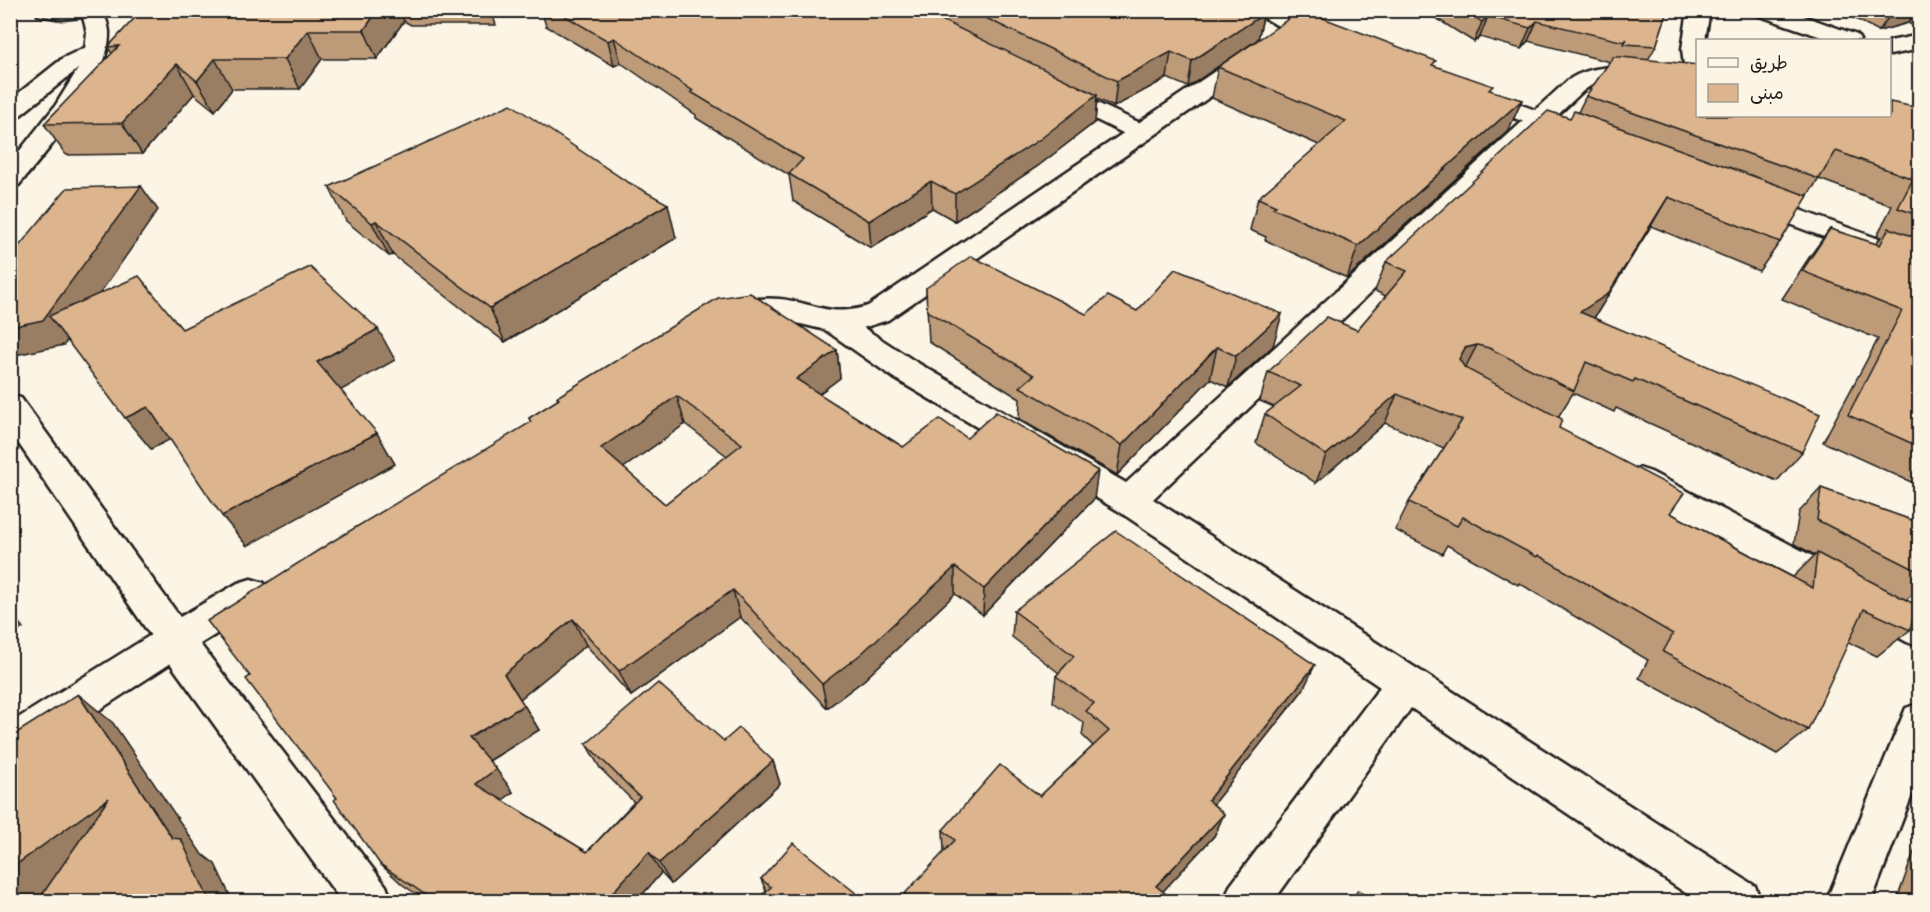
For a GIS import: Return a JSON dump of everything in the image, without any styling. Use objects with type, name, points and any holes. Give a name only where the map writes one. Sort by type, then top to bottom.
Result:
[{"type":"street","points":[[10,180],[68,105],[87,74],[95,51],[98,34],[92,10],[62,14],[46,10]]},
{"type":"street","points":[[1230,10],[1299,28]]},
{"type":"street","points":[[1696,71],[1693,49],[1699,10]]},
{"type":"street","points":[[1765,10],[1846,39]]},
{"type":"street","points":[[706,322],[716,316],[748,310],[780,309],[834,322],[856,320],[878,313],[1299,28]]},
{"type":"street","points":[[1891,48],[1920,42]]},
{"type":"street","points":[[10,112],[71,63],[95,51]]},
{"type":"street","points":[[1129,501],[1538,118],[1589,76],[1696,78]]},
{"type":"street","points":[[1038,82],[1142,133]]},
{"type":"street","points":[[1449,86],[1603,143]]},
{"type":"street","points":[[1734,193],[1920,264]]},
{"type":"street","points":[[834,322],[905,370],[1129,501],[1404,684],[1739,902]]},
{"type":"street","points":[[10,406],[175,640],[370,902]]},
{"type":"street","points":[[1608,465],[1920,631]]},
{"type":"street","points":[[10,746],[175,640],[277,579]]},
{"type":"street","points":[[1246,902],[1404,684]]},
{"type":"street","points":[[1848,902],[1920,721]]},
{"type":"building","points":[[142,10],[378,10],[364,30],[308,30],[285,59],[215,59],[197,81],[177,64],[122,123],[44,124],[119,46],[108,47]]},
{"type":"building","points":[[555,10],[921,10],[1097,95],[1039,140],[955,194],[931,181],[869,221],[789,174],[803,159],[691,92],[693,91],[614,38],[608,41]]},
{"type":"building","points":[[969,10],[1258,10],[1264,14],[1192,61],[1171,52],[1117,81]]},
{"type":"building","points":[[1302,10],[1436,61],[1432,65],[1493,86],[1489,90],[1522,100],[1358,246],[1273,208],[1276,206],[1258,198],[1346,121],[1218,67]]},
{"type":"building","points":[[1464,10],[1668,10],[1656,46],[1624,44],[1627,39],[1624,42],[1537,21],[1530,28],[1488,16],[1482,22]]},
{"type":"building","points":[[1613,57],[1622,57],[1696,65],[1696,117],[1891,117],[1891,102],[1914,107],[1920,98],[1920,216],[1898,208],[1913,179],[1836,151],[1819,179],[1586,96]]},
{"type":"building","points":[[511,104],[626,181],[668,204],[490,308],[376,221],[372,223],[329,187]]},
{"type":"building","points":[[1548,111],[1570,118],[1574,111],[1808,196],[1780,242],[1668,197],[1608,294],[1580,312],[1820,414],[1802,452],[1635,379],[1633,382],[1586,362],[1574,391],[1489,348],[1477,345],[1465,348],[1459,359],[1465,368],[1562,419],[1559,428],[1684,493],[1670,513],[1813,588],[1817,553],[1916,605],[1910,630],[1864,609],[1808,730],[1663,652],[1673,634],[1538,555],[1537,557],[1463,517],[1457,526],[1409,502],[1462,420],[1397,394],[1326,455],[1265,414],[1301,386],[1268,372],[1327,317],[1357,330],[1407,271],[1386,262]]},
{"type":"building","points":[[141,186],[43,320],[10,327],[10,257],[67,188]]},
{"type":"building","points":[[1889,228],[1920,239],[1920,447],[1848,415],[1902,311],[1802,271],[1830,229],[1880,245]]},
{"type":"building","points":[[971,256],[1086,314],[1108,296],[1137,311],[1175,269],[1282,314],[1236,356],[1217,347],[1122,445],[1020,387],[1034,375],[927,311],[926,288]]},
{"type":"building","points":[[310,267],[378,329],[317,362],[377,433],[222,516],[148,407],[125,418],[49,316],[139,276],[182,329]]},
{"type":"building","points":[[750,293],[837,350],[796,379],[903,447],[940,419],[967,438],[996,412],[1098,471],[984,589],[955,567],[861,654],[822,684],[733,590],[619,671],[573,619],[504,674],[524,705],[469,738],[496,769],[476,784],[587,852],[640,797],[586,744],[658,683],[724,741],[739,728],[773,761],[659,863],[649,852],[604,902],[436,902],[380,864],[334,800],[337,798],[246,679],[250,676],[207,621],[333,541],[531,422],[529,418],[559,399],[557,397],[718,298]],"holes":[[[677,396],[742,444],[665,504],[601,448]]]},
{"type":"building","points":[[1821,488],[1920,523],[1920,572],[1817,520]]},
{"type":"building","points":[[1116,531],[1315,665],[1208,800],[1224,814],[1156,886],[1166,894],[1160,902],[897,902],[955,840],[943,830],[1000,765],[1040,796],[1109,731],[1086,711],[1094,703],[1056,676],[1074,656],[1014,611]]},
{"type":"building","points":[[78,694],[172,838],[181,839],[210,902],[37,902],[109,798],[10,869],[10,737]]},
{"type":"building","points":[[793,843],[867,902],[754,902],[771,887],[761,879]]},
{"type":"building","points":[[1358,890],[1373,902],[1351,902]]}]
